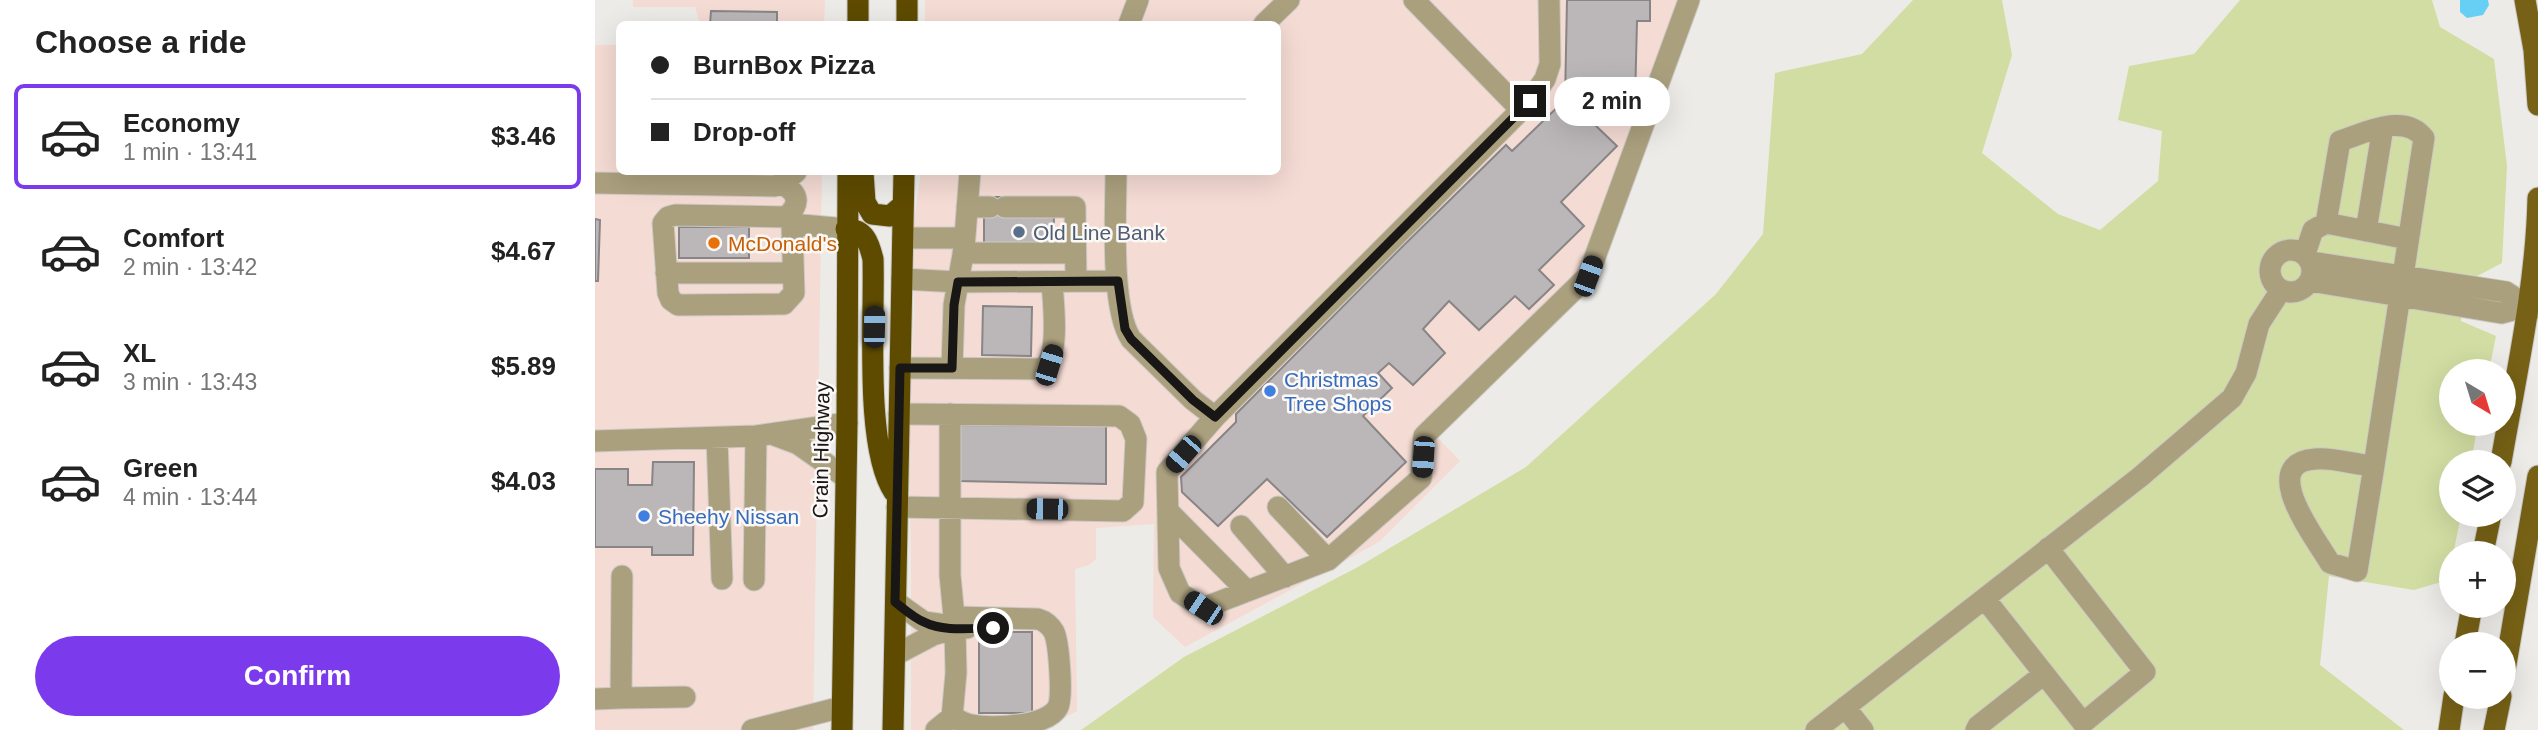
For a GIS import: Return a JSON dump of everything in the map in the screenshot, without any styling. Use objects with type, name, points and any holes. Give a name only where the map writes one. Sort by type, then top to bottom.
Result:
[{"type":"highway","points":[[849,0],[849,21]]},
{"type":"highway","points":[[858,0],[858,21]]},
{"type":"highway","points":[[907,0],[907,21]]},
{"type":"highway","name":"Crain Highway","points":[[842,730],[848,175]]},
{"type":"highway","points":[[863,175],[865,202],[872,214],[890,216],[903,205]]},
{"type":"highway","points":[[893,730],[904,175]]},
{"type":"highway","points":[[846,229],[856,229],[864,235],[870,244],[873,259],[875,410],[886,480],[897,502]]},
{"type":"main road","points":[[2525,0],[2534,50],[2538,105]]},
{"type":"main road","points":[[2503,450],[2533,307],[2538,198]]},
{"type":"main road","points":[[2511,632],[2538,476]]},
{"type":"main road","points":[[2449,730],[2452,709]]},
{"type":"main road","points":[[2494,730],[2498,709]]},
{"type":"street","points":[[1130,21],[1138,0]]},
{"type":"street","points":[[1267,21],[1289,0]]},
{"type":"street","points":[[1414,0],[1521,110]]},
{"type":"street","points":[[1549,0],[1550,64],[1545,79],[1521,110],[1215,417],[1167,472],[1169,568],[1180,593],[1203,608],[1328,560],[1421,478],[1424,436],[1588,276],[1689,0]]},
{"type":"street","points":[[2326,223],[2340,141],[2401,124],[2419,131],[2424,138],[2402,287],[2374,466],[2357,570],[2330,563],[2291,497],[2288,479],[2294,467],[2305,460],[2317,458],[2374,466]]},
{"type":"street","points":[[2366,231],[2383,127]]},
{"type":"street","points":[[952,368],[954,305],[964,246],[970,175]]},
{"type":"street","points":[[1116,175],[1118,281],[1125,329],[1131,339],[1193,400],[1215,417]]},
{"type":"street","points":[[595,183],[753,179],[774,186],[789,178],[796,200],[789,220],[794,293],[784,304],[678,305],[668,293],[663,223],[668,217],[675,215],[789,220],[846,229]]},
{"type":"street","points":[[967,207],[1075,207],[1076,281]]},
{"type":"street","points":[[2408,239],[2326,223],[2313,230],[2309,266],[2301,290],[2281,290],[2271,280],[2270,266],[2273,259],[2284,250],[2298,250],[2309,266],[2501,313],[2533,307]]},
{"type":"street","points":[[902,238],[964,246],[1075,253]]},
{"type":"street","points":[[666,273],[793,273]]},
{"type":"street","points":[[902,279],[958,282],[1118,281]]},
{"type":"street","points":[[900,368],[1042,369],[1049,365],[1054,349],[1052,282]]},
{"type":"street","points":[[1816,730],[2188,438],[2232,398],[2246,373],[2259,324],[2281,290]]},
{"type":"street","points":[[897,502],[951,507],[1123,511],[1133,502],[1136,439],[1130,424],[1119,416],[899,414]]},
{"type":"street","points":[[895,602],[924,622],[955,622],[1027,618],[1043,621],[1056,636],[1061,699],[1057,709],[1049,717],[1036,723],[974,726],[944,723],[956,673],[955,622],[950,575],[950,414]]},
{"type":"street","points":[[595,440],[764,435],[847,423]]},
{"type":"street","points":[[764,435],[799,444],[845,477]]},
{"type":"street","points":[[754,580],[764,435]]},
{"type":"street","points":[[717,438],[722,579]]},
{"type":"street","points":[[1278,507],[1328,560]]},
{"type":"street","points":[[1168,511],[1247,591]]},
{"type":"street","points":[[1241,526],[1285,577]]},
{"type":"street","points":[[1985,599],[2083,723],[2145,672],[2048,548]]},
{"type":"street","points":[[621,698],[622,576]]},
{"type":"street","points":[[895,655],[955,622]]},
{"type":"street","points":[[1976,730],[2044,674]]},
{"type":"street","points":[[595,699],[685,697]]},
{"type":"street","points":[[752,730],[789,726],[842,707]]},
{"type":"street","points":[[1845,707],[1863,730]]},
{"type":"shaded area","points":[[633,0],[825,0],[824,21],[699,21],[695,7],[633,7]]},
{"type":"shaded area","points":[[925,0],[1697,0],[1592,282],[1449,423],[1438,438],[1460,461],[1379,542],[1185,647],[1153,617],[1154,524],[1096,528],[1096,559],[1089,565],[1075,569],[1077,711],[1043,729],[911,730],[909,448],[914,221],[921,175],[1281,175],[1281,21],[925,21]]},
{"type":"shaded area","points":[[595,45],[616,45],[616,175],[822,175],[813,730],[595,730]]},
{"type":"green space","points":[[1913,0],[2002,0],[2012,55],[1982,153],[2058,214],[2100,230],[2158,181],[2162,131],[2118,120],[2129,66],[2194,54],[2240,0],[2432,0],[2440,27],[2494,59],[2507,166],[2502,263],[2466,282],[2461,321],[2496,336],[2491,359],[2439,359],[2439,436],[2476,436],[2473,450],[2439,450],[2439,527],[2459,527],[2456,541],[2439,541],[2439,583],[2414,590],[2329,576],[2320,665],[2404,730],[1081,730],[1184,657],[1358,567],[1526,467],[1716,294],[1763,234],[1775,73],[1862,54]]},
{"type":"water","points":[[2460,0],[2488,0],[2489,5],[2483,15],[2467,18],[2460,12]]},
{"type":"building","points":[[1567,0],[1650,0],[1650,21],[1637,21],[1635,101],[1565,100]]},
{"type":"building","points":[[711,11],[777,12],[777,21],[710,21]]},
{"type":"building","points":[[1565,100],[1571,102],[1617,146],[1561,202],[1584,226],[1539,270],[1554,285],[1529,309],[1515,296],[1479,330],[1449,301],[1423,329],[1445,353],[1413,385],[1389,363],[1378,373],[1392,388],[1363,416],[1406,462],[1327,537],[1267,479],[1218,526],[1182,492],[1181,477],[1236,422],[1236,414],[1401,248],[1506,145],[1512,151]]},
{"type":"building","name":"Old Line Bank","points":[[990,197],[1005,197],[1054,215],[1053,250],[984,249],[984,214]]},
{"type":"building","points":[[595,219],[600,220],[598,281],[595,281]]},
{"type":"building","name":"McDonald's","points":[[679,227],[749,227],[749,258],[679,258]]},
{"type":"building","points":[[983,306],[1032,307],[1031,356],[982,355]]},
{"type":"building","points":[[958,425],[1106,426],[1106,484],[958,481]]},
{"type":"building","name":"Sheehy Nissan","points":[[653,462],[694,462],[693,555],[652,555],[652,547],[595,547],[595,469],[628,469],[628,485],[652,485]]},
{"type":"building","points":[[979,632],[1032,632],[1032,713],[979,713]]},
{"type":"place","name":"Old Line Bank","points":[[1019,232]]},
{"type":"place","name":"McDonald's","points":[[714,243]]},
{"type":"place","name":"Christmas Tree Shops","points":[[1270,391]]},
{"type":"place","name":"Sheehy Nissan","points":[[644,516]]},
{"type":"route","points":[[993,628],[930,625],[895,602],[900,368],[952,368],[954,305],[958,282],[1118,281],[1125,329],[1131,339],[1193,400],[1215,417],[1530,101]]}]
